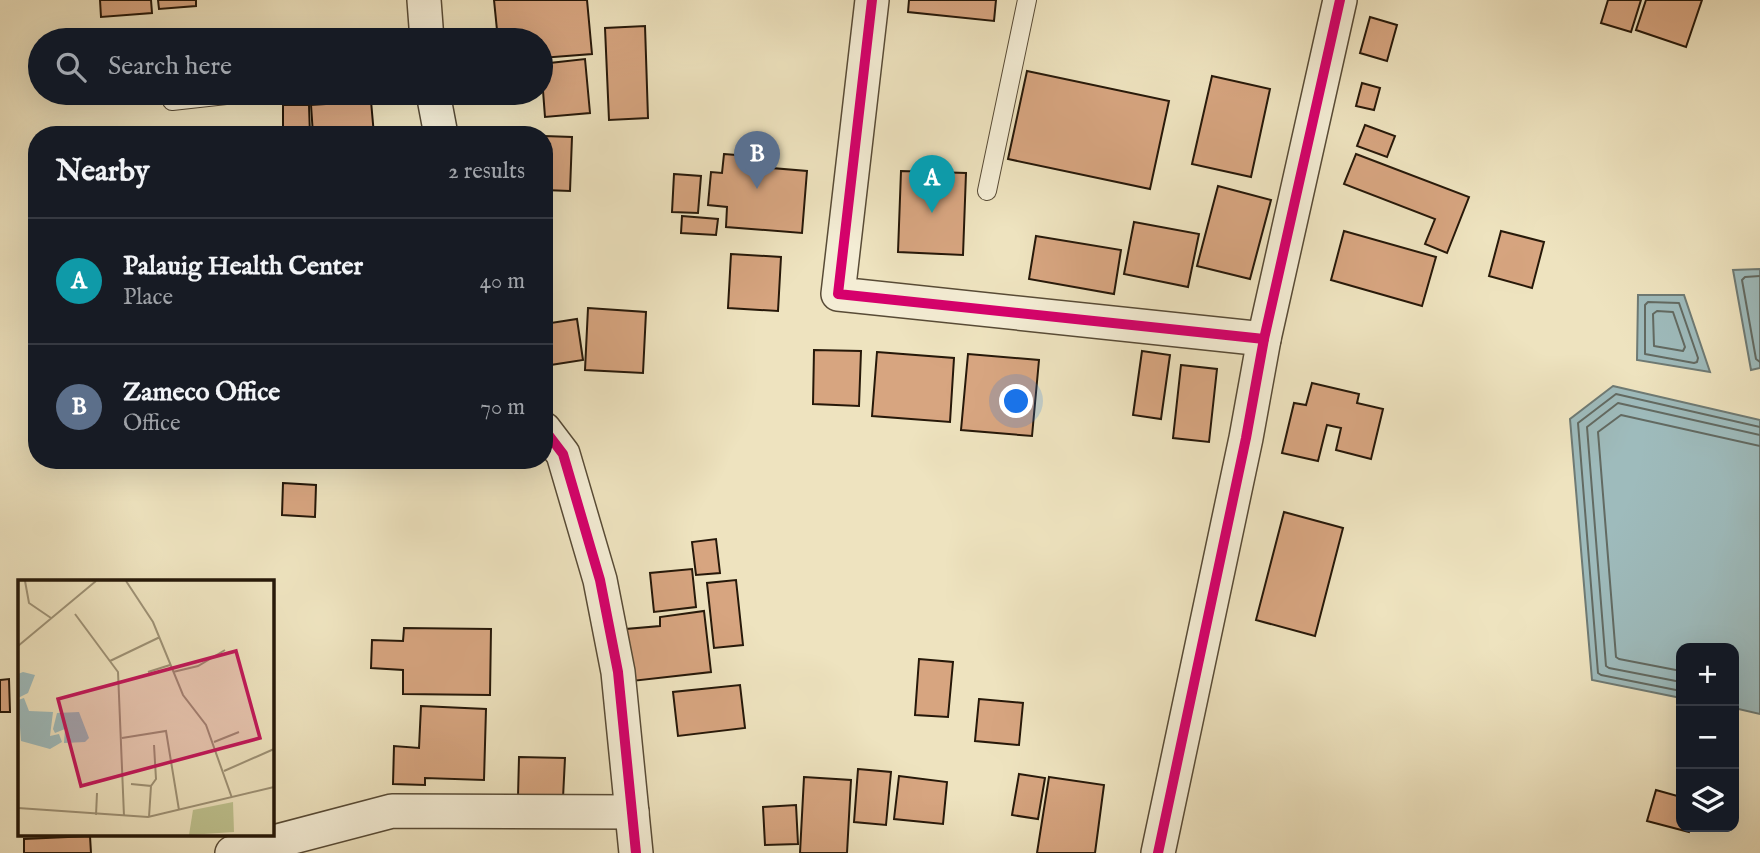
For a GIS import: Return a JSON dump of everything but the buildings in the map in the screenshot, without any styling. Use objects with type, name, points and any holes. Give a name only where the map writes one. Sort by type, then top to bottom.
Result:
[{"type":"street","points":[[424,0],[426,28]]},
{"type":"street","points":[[872,0],[838,294],[1264,339]]},
{"type":"street","points":[[1158,853],[1246,438],[1264,339],[1340,0]]},
{"type":"street","points":[[435,105],[439,126]]},
{"type":"street","points":[[553,441],[563,454],[600,580],[618,672],[636,853]]},
{"type":"street","points":[[232,853],[392,811],[632,812]]},
{"type":"lane","points":[[987,191],[1027,0]]},
{"type":"water","points":[[1760,269],[1760,368],[1751,370],[1733,270]]},
{"type":"water","points":[[1638,295],[1684,295],[1710,372],[1637,360]]},
{"type":"water","points":[[1613,386],[1760,420],[1760,714],[1739,709],[1739,643],[1676,643],[1676,697],[1592,680],[1570,419]]},
{"type":"cycle path","points":[[872,0],[838,294],[1264,339]]},
{"type":"cycle path","points":[[1158,853],[1246,438],[1264,339],[1340,0]]},
{"type":"cycle path","points":[[553,441],[563,454],[600,580],[618,672],[636,853]]},
{"type":"place","name":"Zameco Office","points":[[757,189]]},
{"type":"place","name":"Palauig Health Center","points":[[932,213]]}]
